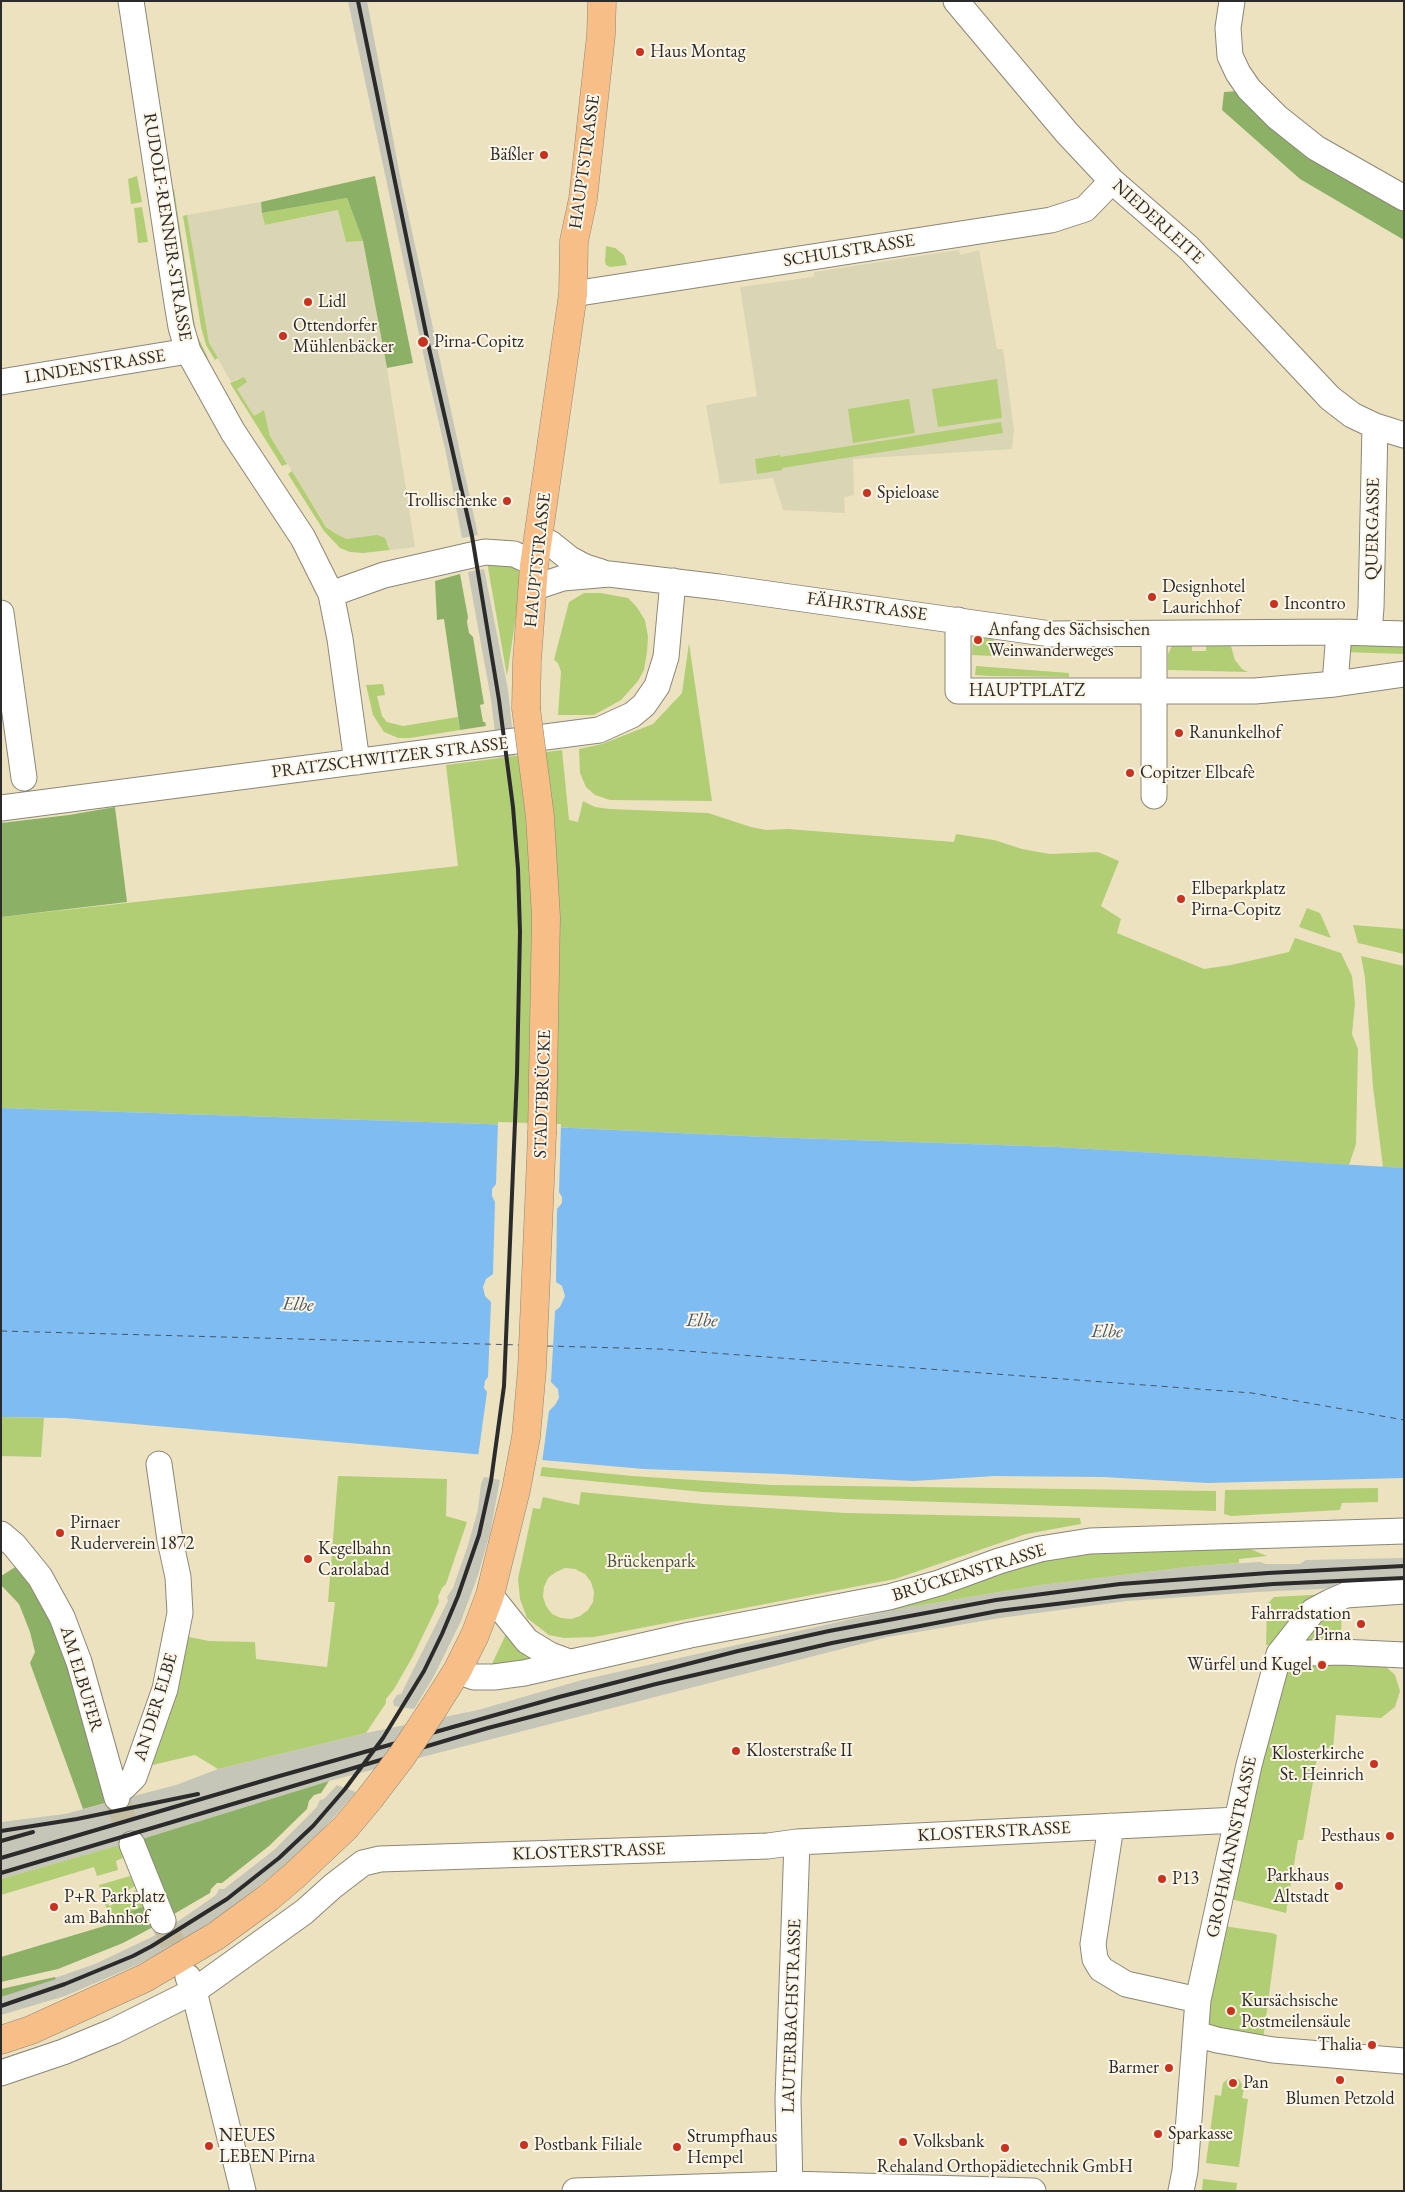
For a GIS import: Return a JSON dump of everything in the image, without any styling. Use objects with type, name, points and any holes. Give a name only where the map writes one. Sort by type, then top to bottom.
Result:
[{"type":"main road","name":"HAUPTSTRASSE","points":[[526,708],[527,661],[556,412],[573,294],[574,241],[583,199],[602,1]]},
{"type":"main road","name":"HAUPTSTRASSE","points":[[538,576],[550,543],[556,508],[556,412]]},
{"type":"main road","name":"STADTBRÜCKE","points":[[1,2040],[31,2030],[145,1978],[216,1936],[268,1898],[294,1876],[345,1828],[402,1756],[457,1671],[475,1635],[490,1595],[518,1481],[526,1437],[534,1346],[546,962],[542,844],[526,708]]},
{"type":"street","name":"RUDOLF-RENNER-STRASSE","points":[[132,1],[180,319],[188,351],[232,432],[303,538],[331,594],[340,639],[356,762]]},
{"type":"street","name":"NIEDERLEITE","points":[[956,1],[1067,133],[1112,181],[1190,248],[1330,398],[1352,415],[1375,426],[1404,435]]},
{"type":"street","points":[[1232,1],[1228,28],[1230,56],[1249,89],[1278,117],[1316,148],[1404,198]]},
{"type":"street","name":"SCHULSTRASSE","points":[[573,294],[1052,220],[1085,209],[1112,181]]},
{"type":"street","name":"LINDENSTRASSE","points":[[1,382],[188,351]]},
{"type":"street","name":"QUERGASSE","points":[[1369,632],[1375,426]]},
{"type":"street","points":[[550,543],[570,560],[606,574]]},
{"type":"street","points":[[331,594],[384,575],[485,552],[514,554],[527,560],[538,576],[564,578],[606,574],[673,581]]},
{"type":"street","name":"FÄHRSTRASSE","points":[[673,581],[958,620]]},
{"type":"street","name":"PRATZSCHWITZER STRASSE","points":[[1,808],[592,731],[626,720],[652,696],[661,677],[666,657],[673,581]]},
{"type":"street","points":[[1,613],[24,778]]},
{"type":"street","points":[[958,620],[1052,634],[1369,632],[1404,634]]},
{"type":"street","name":"HAUPTPLATZ","points":[[958,620],[958,691],[1255,691],[1335,684],[1404,674]]},
{"type":"street","points":[[1335,684],[1339,632]]},
{"type":"street","points":[[1154,634],[1154,796]]},
{"type":"street","name":"AN DER ELBE","points":[[116,1794],[134,1778],[165,1689],[180,1613],[178,1577],[158,1464]]},
{"type":"street","name":"BRÜCKENSTRASSE","points":[[457,1671],[474,1677],[494,1677],[524,1673],[690,1635],[889,1597],[939,1583],[999,1561],[1040,1549],[1090,1541],[1404,1531]]},
{"type":"street","name":"AM ELBUFER","points":[[1,1534],[14,1545],[40,1577],[62,1617],[79,1662],[103,1754],[116,1794]]},
{"type":"street","name":"GROHMANNSTRASSE","points":[[1181,2191],[1186,2171],[1198,2000],[1258,1727],[1279,1654],[1313,1611],[1330,1602],[1346,1595],[1404,1591]]},
{"type":"street","points":[[490,1595],[527,1641],[550,1656],[570,1662]]},
{"type":"street","points":[[1279,1654],[1340,1652],[1404,1655]]},
{"type":"street","name":"KLOSTERSTRASSE","points":[[1,2073],[62,2052],[114,2031],[302,1914],[333,1886],[363,1863],[380,1859],[768,1846],[797,1842],[1237,1820]]},
{"type":"street","points":[[1111,1826],[1093,1944],[1095,1959],[1101,1969],[1126,1984],[1198,2000]]},
{"type":"street","name":"LAUTERBACHSTRASSE","points":[[790,2187],[788,2099],[797,1842]]},
{"type":"street","points":[[132,1844],[163,1921]]},
{"type":"street","points":[[191,1984],[243,2191]]},
{"type":"street","points":[[1196,2034],[1273,2050],[1404,2060]]},
{"type":"street","points":[[575,2191],[790,2187],[1033,2191]]},
{"type":"shaded area","points":[[348,1],[367,1],[401,181],[478,535],[462,538],[446,453]]},
{"type":"shaded area","points":[[261,202],[265,225],[339,210],[346,242],[363,241],[387,368],[415,547],[390,550],[389,544],[361,538],[347,539],[326,526],[270,436],[264,410],[254,416],[237,389],[239,378],[231,382],[209,343],[187,215]]},
{"type":"shaded area","points":[[959,250],[960,255],[979,250],[997,349],[1003,349],[1014,430],[1012,449],[853,459],[854,495],[844,497],[845,513],[783,510],[773,478],[720,484],[706,405],[757,396],[740,287],[814,277],[814,272]]},
{"type":"shaded area","points":[[484,569],[508,690],[515,756],[498,758],[491,699],[468,572]]},
{"type":"shaded area","points":[[484,1477],[500,1480],[490,1533],[478,1575],[461,1621],[434,1676],[414,1709],[394,1706],[393,1701],[397,1695],[401,1694],[448,1601],[447,1597],[453,1588],[467,1548],[478,1510],[481,1484]]},
{"type":"shaded area","points":[[1404,1558],[1404,1585],[1127,1601],[1000,1618],[888,1637],[329,1781],[142,1839],[1,1879],[1,1822],[65,1814],[176,1785],[218,1769],[366,1733],[478,1710],[582,1680],[887,1611],[1041,1585],[1196,1566],[1260,1562],[1266,1564],[1300,1564],[1306,1560]]},
{"type":"shaded area","points":[[337,1785],[356,1792],[320,1833],[283,1867],[230,1909],[182,1941],[137,1965],[65,1996],[1,2015],[1,1997],[95,1964],[158,1934],[180,1920],[216,1895],[219,1889],[224,1889],[274,1850],[316,1808],[320,1800],[324,1799]]},
{"type":"green space","points":[[1239,91],[1321,163],[1404,211],[1404,240],[1300,179],[1222,110],[1224,92]]},
{"type":"green space","points":[[137,176],[142,202],[131,204],[128,179]]},
{"type":"green space","points":[[375,176],[413,363],[387,368],[363,241],[347,198],[262,213],[261,202]]},
{"type":"green space","points":[[173,189],[196,333],[208,358],[206,359],[195,334]]},
{"type":"green space","points":[[347,198],[363,241],[346,242],[338,210],[265,225],[262,213]]},
{"type":"green space","points":[[142,207],[148,242],[138,243],[134,208]]},
{"type":"green space","points":[[187,215],[209,343],[218,358],[215,360],[206,345],[201,327],[183,216]]},
{"type":"green space","points":[[606,246],[615,248],[624,255],[627,265],[610,267],[606,265]]},
{"type":"green space","points":[[244,377],[247,382],[237,389],[254,416],[264,410],[270,436],[287,464],[282,466],[230,383]]},
{"type":"green space","points":[[997,379],[1002,418],[938,427],[932,389]]},
{"type":"green space","points":[[909,399],[915,433],[853,443],[848,409]]},
{"type":"green space","points":[[1001,422],[1003,433],[782,468],[782,470],[757,474],[755,459],[780,455],[780,457]]},
{"type":"green space","points":[[292,471],[326,527],[347,539],[377,535],[385,538],[390,550],[363,553],[350,552],[340,548],[324,531],[288,474]]},
{"type":"green space","points":[[487,562],[515,567],[519,572],[521,583],[507,676]]},
{"type":"green space","points":[[460,574],[469,633],[473,637],[484,704],[480,705],[483,722],[485,722],[486,726],[460,730],[444,619],[437,620],[435,581]]},
{"type":"green space","points":[[584,593],[601,593],[628,598],[636,606],[645,620],[648,637],[644,670],[638,681],[621,700],[594,715],[558,715],[561,672],[558,663],[554,660],[569,602]]},
{"type":"green space","points":[[973,636],[994,637],[993,656],[972,655]]},
{"type":"green space","points":[[1344,639],[1404,643],[1404,654],[1344,652]]},
{"type":"green space","points":[[689,643],[712,801],[610,800],[595,795],[586,787],[580,773],[579,749],[602,744],[653,724],[682,693]]},
{"type":"green space","points":[[1192,644],[1192,651],[1206,651],[1206,645],[1231,646],[1235,660],[1242,669],[1248,672],[1168,670],[1168,654],[1172,646]]},
{"type":"green space","points":[[976,666],[1069,673],[1069,677],[975,675]]},
{"type":"green space","points":[[383,684],[385,695],[377,696],[382,716],[387,722],[403,726],[458,717],[460,730],[410,738],[398,738],[384,732],[373,715],[366,685]]},
{"type":"green space","points":[[562,750],[569,820],[578,822],[583,801],[595,807],[610,809],[708,813],[766,830],[788,829],[954,842],[956,834],[994,840],[1022,849],[1050,854],[1098,852],[1119,861],[1101,906],[1121,919],[1117,933],[1204,969],[1289,952],[1295,938],[1341,953],[1352,976],[1355,1003],[1352,1034],[1358,1049],[1356,1144],[1349,1165],[1057,1147],[765,1137],[486,1124],[1,1108],[1,917],[458,866],[446,765]]},
{"type":"green space","points":[[115,807],[127,902],[1,917],[1,823],[69,815]]},
{"type":"green space","points":[[1307,908],[1320,913],[1331,938],[1299,927]]},
{"type":"green space","points":[[1353,925],[1404,929],[1404,954],[1358,943]]},
{"type":"green space","points":[[1361,956],[1404,966],[1404,1168],[1383,1167],[1373,1087],[1365,978]]},
{"type":"green space","points":[[1,1417],[44,1418],[41,1457],[1,1456]]},
{"type":"green space","points":[[542,1467],[632,1476],[771,1485],[1216,1491],[1216,1511],[847,1499],[703,1492],[540,1476]]},
{"type":"green space","points":[[338,1476],[447,1479],[446,1516],[467,1522],[446,1584],[438,1597],[439,1602],[413,1656],[386,1699],[386,1703],[366,1733],[218,1769],[195,1755],[148,1766],[184,1636],[209,1641],[255,1642],[256,1659],[327,1667],[335,1602],[328,1602]]},
{"type":"green space","points":[[1378,1488],[1378,1502],[1342,1503],[1340,1510],[1231,1516],[1224,1514],[1225,1490]]},
{"type":"green space","name":"Brückenpark","points":[[581,1492],[704,1504],[846,1513],[1080,1518],[1081,1524],[1026,1534],[895,1579],[594,1637],[564,1638],[549,1635],[527,1618],[520,1599],[518,1579],[533,1508],[540,1509],[543,1497],[579,1505]],"holes":[[[565,1568],[575,1569],[585,1574],[591,1582],[594,1592],[593,1602],[588,1610],[580,1616],[571,1619],[561,1618],[552,1614],[546,1606],[543,1597],[544,1587],[548,1578],[556,1572]]]},
{"type":"green space","points":[[1236,1543],[1267,1556],[1239,1559],[1239,1563],[1196,1566],[1041,1585],[887,1611],[886,1606],[1000,1569],[1090,1550]]},
{"type":"green space","points":[[17,1566],[32,1580],[76,1668],[109,1802],[83,1809],[30,1663],[35,1652],[30,1632],[19,1604],[1,1585],[1,1576]]},
{"type":"green space","points":[[1329,1594],[1281,1645],[1266,1645],[1267,1604],[1274,1597]]},
{"type":"green space","points":[[1343,1601],[1340,1645],[1312,1646],[1300,1637]]},
{"type":"green space","points":[[507,1632],[541,1661],[490,1668]]},
{"type":"green space","points":[[1283,1662],[1383,1664],[1395,1675],[1400,1691],[1395,1707],[1381,1718],[1336,1715],[1333,1749],[1319,1747],[1303,1840],[1298,1840],[1286,1913],[1227,1898]]},
{"type":"green space","points":[[329,1781],[321,1793],[314,1795],[309,1801],[307,1809],[269,1846],[222,1883],[217,1883],[210,1893],[174,1914],[142,1839]]},
{"type":"green space","points":[[120,1845],[123,1858],[116,1861],[118,1870],[97,1876],[94,1867],[1,1895],[1,1879]]},
{"type":"green space","points":[[130,1876],[135,1886],[107,1903],[110,1906],[136,1890],[143,1907],[110,1919],[99,1885]]},
{"type":"green space","points":[[145,1906],[155,1926],[123,1943],[58,1969],[1,1982],[1,1957],[111,1924],[110,1919]]},
{"type":"green space","points":[[1223,1926],[1277,1935],[1263,2040],[1206,2027],[1207,2010]]},
{"type":"green space","points":[[55,1977],[56,1979],[1,1997],[1,1989]]},
{"type":"green space","points":[[1230,2077],[1239,2079],[1244,2089],[1242,2098],[1248,2099],[1239,2167],[1206,2163],[1215,2095],[1221,2096],[1223,2083]]},
{"type":"green space","points":[[1203,2179],[1237,2183],[1236,2191],[1202,2191]]},
{"type":"water","name":"Elbe","points":[[1,1108],[486,1124],[765,1137],[1057,1147],[1404,1168],[1404,1478],[1207,1483],[1103,1477],[995,1476],[913,1481],[644,1469],[66,1418],[1,1417]]},
{"type":"pier","points":[[498,1122],[561,1124],[559,1192],[562,1197],[562,1203],[557,1209],[556,1282],[562,1286],[565,1296],[560,1307],[555,1311],[551,1382],[558,1389],[559,1398],[549,1411],[542,1463],[478,1457],[487,1392],[484,1388],[488,1377],[491,1302],[485,1296],[483,1287],[486,1279],[493,1274],[495,1202],[492,1196],[492,1189],[496,1184]]},
{"type":"ferry route","points":[[1,1331],[520,1345]]},
{"type":"ferry route","points":[[547,1346],[659,1349],[1252,1393],[1404,1420]]},
{"type":"tunnel","points":[[117,1798],[132,1844]]},
{"type":"tunnel","points":[[163,1921],[187,1976]]},
{"type":"railway","points":[[1,2006],[65,1984],[133,1956],[152,1946],[227,1899],[279,1858],[313,1826],[345,1789],[383,1738],[424,1671],[458,1596],[479,1535],[491,1481],[504,1386],[517,1074],[520,932],[518,869],[513,807],[499,700],[472,536],[429,348],[358,1]]},
{"type":"railway","points":[[1,1858],[276,1777],[559,1697],[738,1651],[829,1631],[996,1600],[1120,1584],[1268,1573],[1404,1566]]},
{"type":"railway","points":[[1,1873],[488,1728],[656,1684],[832,1643],[998,1611],[1122,1596],[1273,1584],[1404,1578]]},
{"type":"railway","points":[[1,1831],[77,1819],[198,1794]]},
{"type":"railway","points":[[1,1841],[33,1832]]},
{"type":"place","name":"Haus Montag","points":[[640,52]]},
{"type":"place","name":"Bäßler","points":[[544,155]]},
{"type":"place","name":"Lidl","points":[[308,302]]},
{"type":"place","name":"Ottendorfer Mühlenbäcker","points":[[283,336]]},
{"type":"place","name":"Pirna-Copitz","points":[[423,342]]},
{"type":"place","name":"Spieloase","points":[[867,493]]},
{"type":"place","name":"Trollischenke","points":[[507,501]]},
{"type":"place","name":"Designhotel Laurichhof","points":[[1152,597]]},
{"type":"place","name":"Incontro","points":[[1274,604]]},
{"type":"place","name":"Anfang des Sächsischen Weinwanderweges","points":[[978,640]]},
{"type":"place","name":"Ranunkelhof","points":[[1179,733]]},
{"type":"place","name":"Copitzer Elbcafè","points":[[1130,773]]},
{"type":"place","name":"Elbeparkplatz Pirna-Copitz","points":[[1181,899]]},
{"type":"place","name":"Pirnaer Ruderverein 1872","points":[[60,1533]]},
{"type":"place","name":"Kegelbahn Carolabad","points":[[308,1559]]},
{"type":"place","name":"Fahrradstation Pirna","points":[[1361,1624]]},
{"type":"place","name":"Würfel und Kugel","points":[[1322,1665]]},
{"type":"place","name":"Klosterstraße II","points":[[736,1751]]},
{"type":"place","name":"Klosterkirche St. Heinrich","points":[[1374,1764]]},
{"type":"place","name":"Pesthaus","points":[[1390,1836]]},
{"type":"place","name":"P13","points":[[1162,1879]]},
{"type":"place","name":"Parkhaus Altstadt","points":[[1339,1886]]},
{"type":"place","name":"P+R Parkplatz am Bahnhof","points":[[54,1907]]},
{"type":"place","name":"Kursächsische Postmeilensäule","points":[[1231,2011]]},
{"type":"place","name":"Thalia","points":[[1372,2045]]},
{"type":"place","name":"Barmer","points":[[1169,2068]]},
{"type":"place","name":"Blumen Petzold","points":[[1340,2080]]},
{"type":"place","name":"Pan","points":[[1233,2083]]},
{"type":"place","name":"Sparkasse","points":[[1158,2134]]},
{"type":"place","name":"Volksbank","points":[[903,2142]]},
{"type":"place","name":"Postbank Filiale","points":[[524,2145]]},
{"type":"place","name":"NEUES LEBEN Pirna","points":[[209,2146]]},
{"type":"place","name":"Strumpfhaus Hempel","points":[[677,2147]]},
{"type":"place","name":"Rehaland Orthopädietechnik GmbH","points":[[1005,2148]]}]
